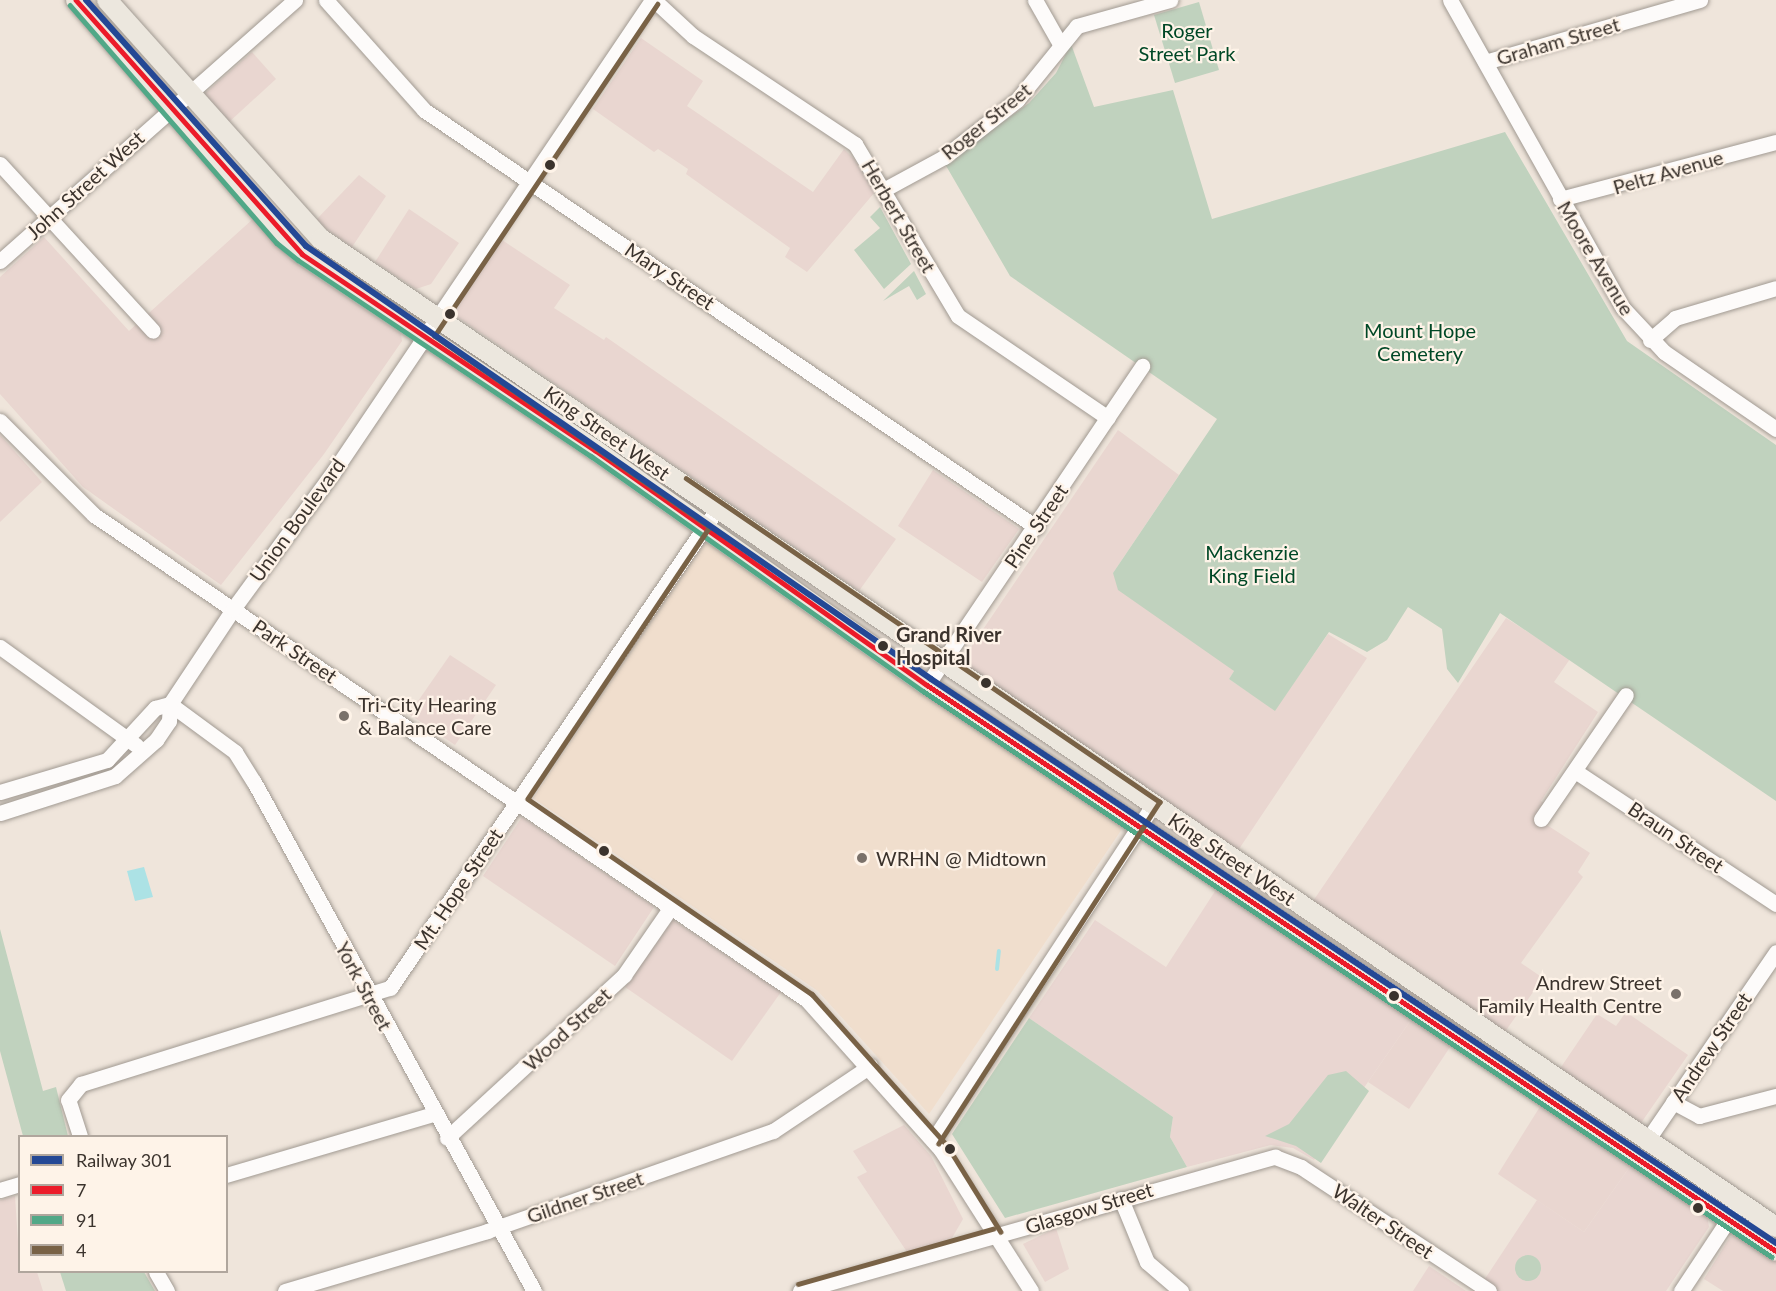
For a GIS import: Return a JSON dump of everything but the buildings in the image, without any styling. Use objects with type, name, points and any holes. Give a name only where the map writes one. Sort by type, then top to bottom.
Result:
[{"type":"main road","name":"King Street West","points":[[76,0],[283,238],[927,685],[1776,1251]]},
{"type":"main road","name":"King Street West","points":[[107,0],[310,230],[1646,1142],[1776,1227]]},
{"type":"street","name":"John Street West","points":[[0,261],[295,0]]},
{"type":"street","name":"Mary Street","points":[[326,0],[424,110],[1036,527]]},
{"type":"street","name":"Union Boulevard","points":[[0,813],[98,784],[145,753],[169,721],[170,704],[233,609],[425,338],[528,181],[653,0]]},
{"type":"street","name":"Herbert Street","points":[[653,0],[693,36],[855,144],[885,189],[958,316],[1108,418]]},
{"type":"street","points":[[1035,0],[1060,44]]},
{"type":"street","name":"Roger Street","points":[[885,189],[944,157],[1017,100],[1060,44],[1077,26],[1170,0]]},
{"type":"street","name":"Moore Avenue","points":[[1450,0],[1623,308],[1650,340],[1776,429]]},
{"type":"street","name":"Graham Street","points":[[1485,62],[1700,0]]},
{"type":"street","name":"Peltz Avenue","points":[[1560,199],[1776,142]]},
{"type":"street","points":[[0,164],[153,331]]},
{"type":"street","points":[[1650,340],[1675,318],[1776,288]]},
{"type":"street","name":"Pine Street","points":[[927,685],[1036,527],[1142,366]]},
{"type":"street","name":"Park Street","points":[[0,421],[79,504],[795,990],[870,1066],[933,1140],[1027,1289]]},
{"type":"street","name":"Mt. Hope Street","points":[[79,1135],[70,1109],[70,1095],[81,1084],[384,994],[396,982],[717,509]]},
{"type":"street","points":[[0,647],[145,753]]},
{"type":"street","points":[[1541,819],[1626,695]]},
{"type":"street","name":"Union Boulevard","points":[[0,792],[99,764],[130,740],[155,708],[170,704]]},
{"type":"street","name":"York Street","points":[[170,704],[236,752],[433,1114],[534,1291]]},
{"type":"street","name":"Braun Street","points":[[1575,771],[1776,904]]},
{"type":"street","points":[[933,1140],[1153,805]]},
{"type":"street","name":"Wood Street","points":[[447,1138],[624,975],[671,907]]},
{"type":"street","name":"Andrew Street","points":[[1646,1142],[1776,952]]},
{"type":"street","name":"Gildner Street","points":[[285,1291],[498,1227],[773,1131],[870,1066]]},
{"type":"street","points":[[1673,1102],[1699,1116],[1776,1096]]},
{"type":"street","points":[[228,1174],[433,1114]]},
{"type":"street","name":"Glasgow Street","points":[[800,1291],[1275,1157]]},
{"type":"street","name":"Walter Street","points":[[1275,1157],[1301,1167],[1489,1291]]},
{"type":"street","points":[[0,1190],[18,1185]]},
{"type":"street","points":[[1121,1199],[1147,1262],[1181,1291]]},
{"type":"street","points":[[1680,1291],[1740,1203]]},
{"type":"street","points":[[157,1273],[167,1291]]},
{"type":"shaded area","points":[[641,38],[703,81],[687,106],[813,192],[844,149],[854,159],[875,192],[807,272],[785,257],[790,248],[686,174],[688,169],[658,149],[654,152],[593,109]]},
{"type":"shaded area","points":[[252,52],[276,79],[228,123],[203,95]]},
{"type":"shaded area","points":[[359,175],[386,196],[352,247],[315,221]]},
{"type":"shaded area","points":[[409,209],[459,243],[431,284],[416,289],[375,262]]},
{"type":"shaded area","points":[[254,218],[289,258],[401,334],[402,341],[324,454],[221,585],[83,487],[0,394],[0,277],[44,237],[129,331]]},
{"type":"shaded area","points":[[502,240],[570,285],[554,308],[604,340],[606,337],[896,539],[859,591],[456,316],[455,310]]},
{"type":"shaded area","points":[[1118,430],[1179,475],[1113,573],[1234,671],[1229,679],[1275,710],[1328,634],[1367,658],[1237,852],[966,665],[965,656]]},
{"type":"shaded area","points":[[0,435],[42,482],[0,522]]},
{"type":"shaded area","points":[[933,470],[1019,529],[982,582],[898,526]]},
{"type":"shaded area","name":"WRHN @ Midtown","points":[[709,533],[1126,823],[929,1114],[818,991],[533,798]]},
{"type":"shaded area","points":[[1506,618],[1570,659],[1554,682],[1598,712],[1541,801],[1556,811],[1547,825],[1590,853],[1578,872],[1583,877],[1521,963],[1543,978],[1502,1036],[1311,904]]},
{"type":"shaded area","points":[[450,655],[496,685],[455,745],[409,714]]},
{"type":"shaded area","points":[[522,817],[654,907],[615,966],[483,876]]},
{"type":"shaded area","points":[[1219,885],[1415,1014],[1314,1160],[1293,1148],[1271,1145],[1187,1167],[1170,1137],[1173,1117],[1029,1018],[1095,920],[1166,967]]},
{"type":"shaded area","points":[[673,920],[781,992],[732,1061],[625,987]]},
{"type":"shaded area","points":[[1626,1012],[1688,1055],[1639,1126],[1557,1073],[1597,1014],[1616,1026]]},
{"type":"shaded area","points":[[1415,1014],[1454,1041],[1409,1109],[1368,1082]]},
{"type":"shaded area","points":[[1541,1105],[1631,1165],[1584,1232],[1498,1174]]},
{"type":"shaded area","points":[[904,1125],[931,1156],[963,1219],[952,1238],[907,1252],[857,1177],[867,1172],[853,1151]]},
{"type":"shaded area","points":[[1631,1165],[1707,1215],[1709,1227],[1666,1291],[1477,1291],[1537,1200],[1584,1232]]},
{"type":"shaded area","points":[[15,1196],[18,1273],[37,1273],[43,1291],[0,1291],[0,1200]]},
{"type":"shaded area","points":[[1056,1228],[1069,1269],[1045,1282],[1023,1244]]},
{"type":"shaded area","points":[[1738,1235],[1776,1260],[1776,1291],[1723,1291],[1704,1279],[1730,1237]]},
{"type":"shaded area","points":[[1429,1266],[1466,1291],[1413,1291]]},
{"type":"green space","name":"Roger Street Park","points":[[1199,2],[1219,70],[1175,83],[1154,15]]},
{"type":"green space","name":"Mount Hope Cemetery","points":[[1071,44],[1094,107],[1173,90],[1212,219],[1505,132],[1627,341],[1776,445],[1776,801],[1500,613],[1458,683],[1447,669],[1442,629],[1408,607],[1387,640],[1367,652],[1329,632],[1275,711],[1229,679],[1234,671],[1118,590],[1113,573],[1217,419],[1010,276],[945,164],[1029,103],[1056,73]]},
{"type":"green space","points":[[880,207],[911,264],[884,289],[854,250],[880,228],[870,217]]},
{"type":"green space","points":[[914,271],[926,294],[917,300],[909,286],[883,301]]},
{"type":"green space","points":[[0,929],[43,1091],[56,1087],[68,1135],[23,1135],[0,1051]]},
{"type":"green space","points":[[1029,1018],[1173,1117],[1170,1137],[1187,1167],[1005,1218],[952,1134]]},
{"type":"green space","points":[[1346,1071],[1369,1091],[1321,1163],[1296,1146],[1265,1136],[1289,1124],[1328,1075]]},
{"type":"green space","points":[[1528,1255],[1537,1259],[1541,1268],[1537,1277],[1528,1281],[1519,1277],[1515,1268],[1519,1259]]},
{"type":"green space","points":[[60,1273],[145,1273],[155,1291],[66,1291]]},
{"type":"water","points":[[144,867],[153,897],[135,901],[127,871]]},
{"type":"waterway","points":[[997,969],[999,951]]},
{"type":"rail line","name":"301","points":[[86,0],[306,246],[931,679],[1776,1243]]},
{"type":"transit line","name":"7","points":[[76,0],[302,254],[595,450],[927,685],[1776,1251]]},
{"type":"transit line","name":"4","points":[[658,4],[435,336],[710,527],[528,799],[812,994],[947,1145],[1001,1232]]},
{"type":"transit line","name":"91","points":[[70,5],[277,243],[298,260],[591,456],[923,691],[1772,1257]]},
{"type":"transit line","name":"4","points":[[686,478],[1160,802],[939,1144]]},
{"type":"transit line","name":"4","points":[[798,1284],[993,1229]]},
{"type":"place","name":"Grand River Hospital","points":[[883,646]]},
{"type":"place","name":"Tri-City Hearing & Balance Care","points":[[344,716]]},
{"type":"place","name":"WRHN @ Midtown","points":[[862,858]]},
{"type":"place","name":"Andrew Street Family Health Centre","points":[[1676,994]]},
{"type":"park label","name":"Mackenzie King Field","points":[[1252,564]]}]
